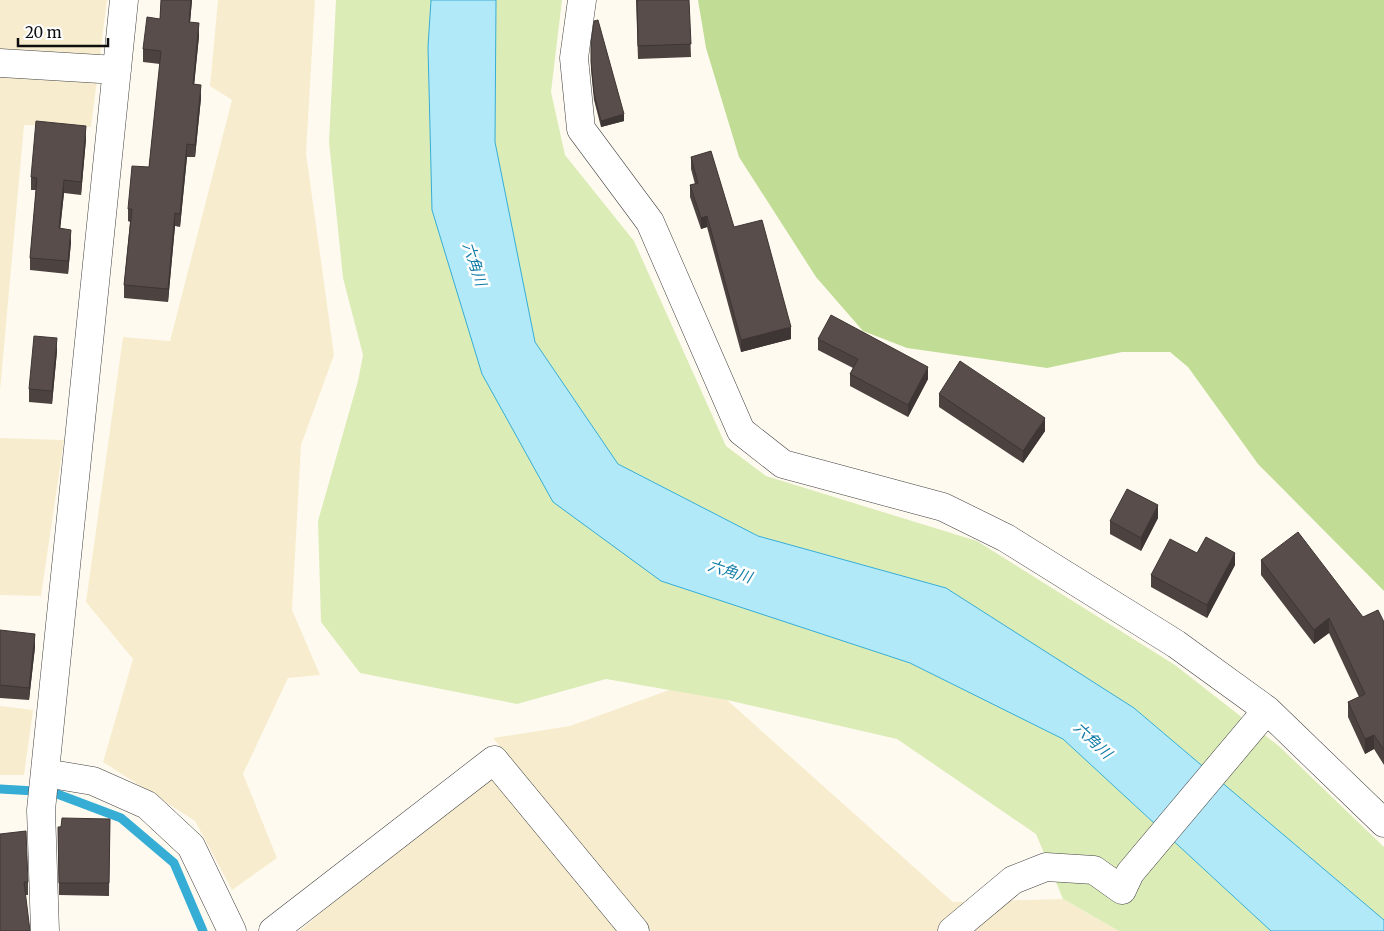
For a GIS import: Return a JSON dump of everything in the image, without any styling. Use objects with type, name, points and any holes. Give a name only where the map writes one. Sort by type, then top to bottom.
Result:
[{"type":"street","points":[[45,931],[41,810],[124,0]]},
{"type":"street","points":[[582,0],[574,58],[581,129],[650,222],[741,431],[783,464],[943,508],[1006,538],[1176,644],[1262,716],[1384,823]]},
{"type":"street","points":[[0,64],[117,70]]},
{"type":"street","points":[[952,931],[1013,880],[1046,867],[1094,870],[1122,890],[1130,873],[1262,716]]},
{"type":"street","points":[[272,931],[494,760],[635,931]]},
{"type":"street","points":[[45,773],[93,781],[147,805],[190,846],[232,931]]},
{"type":"shaded area","points":[[0,0],[107,0],[91,127],[24,125],[0,391]]},
{"type":"shaded area","points":[[218,0],[315,0],[306,153],[334,355],[301,445],[292,610],[320,675],[288,678],[243,774],[277,858],[232,890],[195,821],[103,762],[133,659],[86,602],[123,337],[170,341],[232,100],[210,86]]},
{"type":"shaded area","points":[[0,438],[64,440],[41,596],[0,595]]},
{"type":"shaded area","points":[[672,689],[727,700],[953,902],[1063,899],[1119,931],[649,931],[493,738],[570,726]]},
{"type":"shaded area","points":[[0,706],[33,710],[24,775],[0,775]]},
{"type":"shaded area","points":[[489,773],[617,931],[299,931]]},
{"type":"green space","points":[[336,0],[431,0],[428,47],[432,210],[661,581],[910,663],[1063,739],[1271,931],[1119,931],[1063,899],[1036,834],[897,739],[727,700],[606,679],[517,704],[360,673],[321,622],[318,521],[358,381],[363,355],[343,278],[329,142]]},
{"type":"green space","points":[[496,0],[562,0],[551,92],[565,155],[634,241],[726,446],[766,476],[977,541],[1175,665],[1280,747],[1384,847],[1384,920],[1134,708],[946,588],[758,536],[618,464],[535,342],[495,142]]},
{"type":"green space","points":[[698,0],[1384,0],[1384,591],[1258,464],[1188,367],[1170,352],[1122,352],[1047,368],[907,348],[863,331],[816,277],[739,157],[706,48]]},
{"type":"water","name":"六角川","points":[[431,0],[496,0],[495,142],[535,342],[618,464],[758,536],[946,588],[1134,708],[1384,920],[1384,931],[1271,931],[1063,739],[910,663],[661,581],[553,502],[482,374],[432,210],[428,47]]},
{"type":"building","points":[[161,0],[191,0],[189,22],[199,23],[193,84],[201,85],[195,145],[187,144],[180,214],[175,213],[168,289],[124,285],[132,209],[128,209],[132,166],[149,167],[161,51],[143,49],[147,17],[160,19]]},
{"type":"building","points":[[637,0],[689,0],[691,44],[638,46]]},
{"type":"building","points":[[598,20],[624,114],[601,121],[594,93],[591,62],[594,21]]},
{"type":"building","points":[[36,121],[86,126],[81,182],[64,180],[59,228],[71,230],[68,261],[30,258],[37,178],[31,177]]},
{"type":"building","points":[[711,151],[734,227],[762,220],[791,327],[741,340],[707,216],[701,218],[690,185],[698,183],[691,157]]},
{"type":"building","points":[[831,315],[928,367],[908,405],[850,374],[858,359],[818,339]]},
{"type":"building","points":[[34,336],[57,338],[52,391],[29,389]]},
{"type":"building","points":[[960,361],[1045,418],[1023,451],[939,394]]},
{"type":"building","points":[[1127,489],[1158,505],[1141,538],[1110,521]]},
{"type":"building","points":[[1298,532],[1363,617],[1378,610],[1384,622],[1384,750],[1374,735],[1365,739],[1348,702],[1365,694],[1329,618],[1314,630],[1261,560]]},
{"type":"building","points":[[1206,537],[1235,553],[1207,605],[1151,575],[1170,539],[1197,553]]},
{"type":"building","points":[[0,630],[35,634],[29,688],[0,685]]},
{"type":"building","points":[[62,818],[110,819],[109,883],[59,883],[58,827],[61,827]]},
{"type":"building","points":[[26,831],[28,882],[24,882],[30,931],[0,931],[0,834]]},
{"type":"waterway","points":[[0,789],[52,792],[121,818],[174,863],[203,931]]}]
